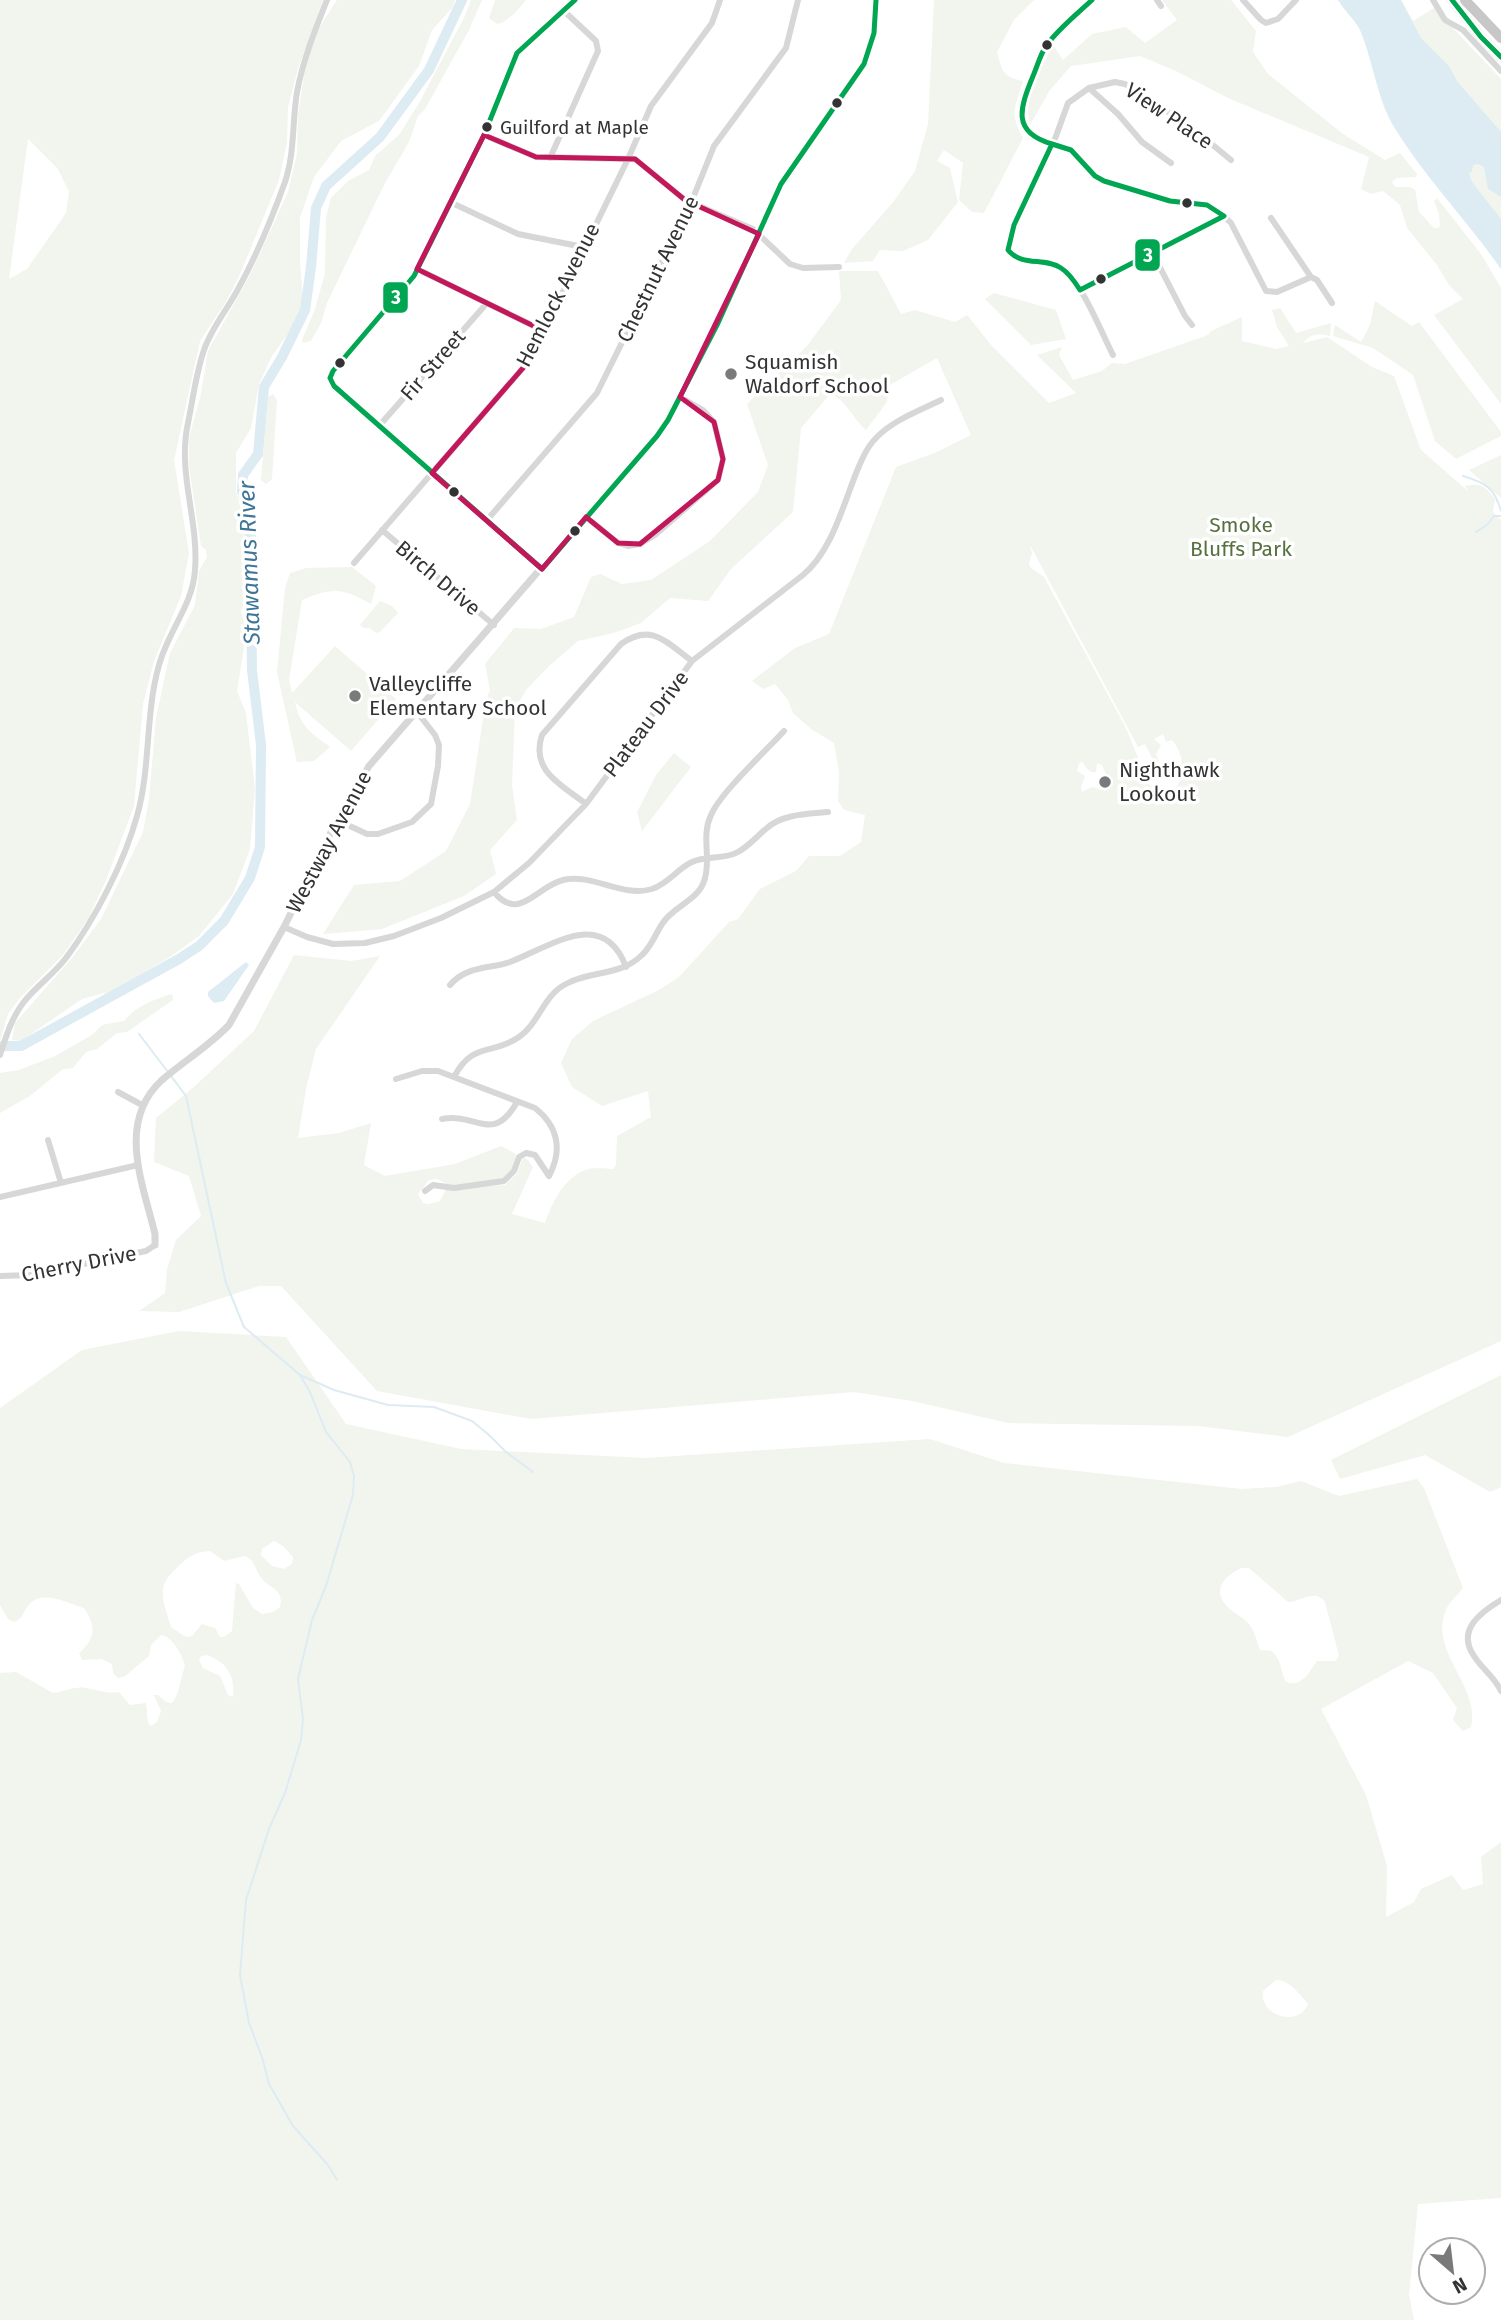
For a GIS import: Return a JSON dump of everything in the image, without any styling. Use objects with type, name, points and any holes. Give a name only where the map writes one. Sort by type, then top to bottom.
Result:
[{"type":"highway","points":[[1451,0],[1480,37],[1501,57]]},
{"type":"highway","points":[[1465,0],[1501,38]]},
{"type":"street","points":[[0,1055],[12,1020],[24,1002],[65,959],[91,919],[113,877],[138,815],[152,698],[159,663],[188,602],[195,572],[194,543],[183,461],[188,423],[204,351],[237,291],[276,208],[293,152],[294,113],[302,69],[327,0]]},
{"type":"street","points":[[542,569],[334,386],[330,378],[406,289],[484,135],[517,53],[575,0]]},
{"type":"street","name":"Hemlock Avenue","points":[[354,563],[529,361],[628,159],[651,106],[712,23],[720,0]]},
{"type":"street","name":"Chestnut Avenue","points":[[487,520],[597,393],[691,203],[714,146],[786,48],[798,0]]},
{"type":"street","name":"Westway Avenue","points":[[155,1245],[155,1234],[138,1165],[135,1135],[142,1105],[160,1082],[217,1038],[229,1025],[284,927],[337,820],[369,766],[657,436],[718,323],[786,176],[850,89],[864,64],[874,33],[876,0]]},
{"type":"street","points":[[1093,0],[1055,35],[1044,49],[1020,112],[1026,130],[1038,139],[1071,149],[1092,173],[1104,181],[1170,201],[1207,205],[1224,216],[1231,223],[1263,287],[1269,292],[1277,292],[1311,277]]},
{"type":"street","points":[[1243,0],[1266,23],[1278,19],[1296,0]]},
{"type":"street","points":[[1433,0],[1445,20],[1463,30],[1501,71]]},
{"type":"street","points":[[550,158],[598,51],[596,41],[564,11]]},
{"type":"street","name":"View Place","points":[[1089,88],[1115,82],[1129,85],[1191,127],[1231,160]]},
{"type":"street","points":[[1113,355],[1080,290],[1062,268],[1051,263],[1018,260],[1008,250],[1009,239],[1053,143],[1068,103],[1089,88],[1118,114],[1142,142],[1171,163]]},
{"type":"street","points":[[484,135],[536,157],[628,159],[639,162],[681,197],[759,234],[790,264],[796,267],[839,267]]},
{"type":"street","points":[[450,202],[524,236],[583,247]]},
{"type":"street","points":[[1080,290],[1224,216]]},
{"type":"street","points":[[1271,218],[1332,303]]},
{"type":"street","points":[[1152,252],[1192,325]]},
{"type":"street","points":[[417,269],[544,331]]},
{"type":"street","name":"Fir Street","points":[[379,426],[487,303]]},
{"type":"street","points":[[586,517],[618,543],[628,546],[640,544],[655,535],[718,480],[723,459],[714,422],[703,410],[680,397]]},
{"type":"street","name":"Plateau Drive","points":[[284,927],[333,944],[365,943],[394,936],[431,922],[494,892],[529,863],[586,804],[692,662],[810,570],[824,551],[870,445],[892,424],[941,400]]},
{"type":"street","name":"Birch Drive","points":[[383,530],[494,625]]},
{"type":"street","points":[[586,804],[543,768],[538,747],[542,735],[621,644],[631,637],[642,634],[659,637],[692,662]]},
{"type":"street","points":[[337,820],[367,834],[377,834],[412,822],[431,804],[439,745],[435,735],[417,712]]},
{"type":"street","points":[[454,1077],[461,1064],[473,1053],[511,1042],[527,1031],[551,995],[563,985],[578,978],[626,967],[640,957],[671,914],[701,889],[706,873],[705,833],[714,809],[784,731]]},
{"type":"street","points":[[494,892],[502,901],[519,904],[531,899],[551,884],[576,878],[627,890],[646,890],[667,882],[691,862],[739,852],[781,819],[828,812]]},
{"type":"street","points":[[450,985],[468,971],[502,964],[578,934],[594,934],[608,941],[619,953],[626,967]]},
{"type":"street","points":[[396,1079],[422,1071],[438,1071],[535,1108],[545,1116],[557,1136],[554,1166],[549,1176],[535,1154],[526,1153],[519,1157],[514,1171],[504,1181],[454,1188],[433,1185],[425,1192]]},
{"type":"street","points":[[118,1092],[142,1105]]},
{"type":"street","points":[[442,1119],[455,1117],[483,1125],[496,1124],[508,1116],[517,1101]]},
{"type":"street","points":[[48,1140],[61,1183]]},
{"type":"street","points":[[0,1197],[138,1165]]},
{"type":"street","name":"Cherry Drive","points":[[0,1276],[31,1275],[146,1251],[155,1245]]},
{"type":"street","points":[[1501,1600],[1476,1617],[1468,1637],[1473,1655],[1491,1674],[1501,1691]]},
{"type":"highlighted area","points":[[484,135],[536,157],[635,159],[685,200],[759,234],[680,397],[714,422],[723,459],[718,480],[640,544],[618,543],[586,517],[542,569],[432,473],[529,361],[544,331],[417,269]]},
{"type":"green space","points":[[0,0],[323,0],[298,69],[288,107],[287,142],[279,180],[238,279],[200,341],[174,460],[189,553],[181,596],[154,661],[143,704],[134,806],[88,919],[63,955],[19,999],[8,1014],[0,1041]],"holes":[[[28,139],[58,169],[69,192],[66,213],[27,269],[9,279]]]},
{"type":"green space","points":[[337,0],[455,0],[453,7],[432,30],[419,66],[379,121],[341,141],[314,177],[300,218],[301,310],[272,356],[259,384],[251,428],[236,453],[236,492],[246,525],[249,586],[241,612],[247,629],[237,691],[246,713],[255,789],[250,849],[233,894],[199,936],[170,957],[112,991],[82,999],[21,1041],[12,1040],[15,1023],[72,958],[101,919],[143,832],[149,799],[156,718],[170,653],[195,605],[199,571],[207,557],[206,550],[201,546],[189,466],[189,438],[201,394],[208,351],[252,271],[288,192],[297,154],[298,115],[305,70],[317,31]]},
{"type":"green space","points":[[471,0],[482,0],[469,30],[425,109],[418,116],[409,142],[384,185],[327,303],[321,323],[311,341],[303,343],[325,273],[326,217],[331,198],[348,181],[369,170],[375,156],[399,135],[418,105]]},
{"type":"green space","points":[[495,0],[526,0],[509,18],[497,24],[489,18]]},
{"type":"green space","points":[[934,0],[1034,0],[1014,20],[997,52],[1004,72],[1023,81],[1015,116],[1023,138],[984,213],[972,212],[959,200],[963,163],[944,150],[937,161],[950,168],[958,202],[928,240],[903,251],[880,250],[873,261],[844,263],[852,249],[894,201],[915,171],[928,124]]},
{"type":"green space","points":[[1162,0],[1231,0],[1256,31],[1253,52],[1268,74],[1343,134],[1385,160],[1400,153],[1417,174],[1416,177],[1397,178],[1392,182],[1395,187],[1410,187],[1415,190],[1419,212],[1434,228],[1440,226],[1434,201],[1437,198],[1481,254],[1501,288],[1501,404],[1434,315],[1463,299],[1449,285],[1437,265],[1407,228],[1400,205],[1383,191],[1371,194],[1361,189],[1369,157],[1228,98],[1140,56],[1071,66],[1050,90],[1030,125],[1028,115],[1031,94],[1053,45],[1063,60],[1092,34],[1126,27],[1145,43],[1177,20]]},
{"type":"green space","points":[[1401,0],[1413,21],[1434,8],[1501,79],[1501,141],[1392,7]]},
{"type":"green space","points":[[1438,130],[1501,162],[1501,269],[1466,221]]},
{"type":"green space","name":"Smoke Bluffs Park","points":[[839,271],[878,271],[901,314],[915,310],[955,322],[967,315],[992,346],[1049,403],[1076,393],[1037,355],[1062,347],[1059,355],[1073,380],[1102,371],[1112,363],[1125,364],[1208,335],[1211,331],[1242,317],[1242,341],[1276,349],[1289,346],[1277,327],[1272,310],[1280,308],[1296,333],[1331,323],[1330,336],[1315,335],[1303,343],[1327,337],[1372,367],[1394,376],[1421,450],[1469,492],[1465,486],[1479,485],[1495,499],[1493,512],[1501,520],[1501,1341],[1288,1437],[1198,1426],[1008,1423],[912,1401],[854,1392],[531,1419],[377,1391],[281,1286],[259,1286],[179,1312],[139,1311],[165,1293],[167,1269],[176,1240],[201,1216],[189,1176],[154,1162],[156,1118],[254,1031],[294,955],[351,961],[380,956],[316,1049],[298,1138],[339,1133],[371,1123],[364,1165],[385,1176],[455,1164],[501,1146],[516,1154],[512,1169],[501,1180],[450,1186],[437,1179],[429,1180],[418,1194],[423,1203],[440,1201],[446,1189],[505,1185],[517,1174],[523,1157],[533,1167],[512,1214],[545,1223],[555,1200],[570,1179],[588,1169],[613,1169],[616,1165],[617,1136],[651,1117],[648,1091],[602,1106],[572,1087],[561,1063],[572,1039],[593,1021],[659,990],[679,977],[729,922],[738,919],[760,889],[796,871],[809,856],[840,856],[861,842],[865,815],[844,810],[838,801],[839,772],[834,743],[811,729],[793,713],[788,700],[775,684],[763,689],[752,681],[795,648],[829,634],[896,467],[937,452],[971,435],[937,358],[888,386],[887,402],[866,430],[842,401],[831,393],[801,428],[793,512],[731,569],[708,601],[670,598],[641,623],[614,633],[578,641],[526,690],[515,709],[512,785],[517,820],[490,850],[496,874],[464,896],[382,929],[323,934],[354,885],[400,881],[446,851],[470,804],[486,700],[490,690],[485,664],[514,628],[541,629],[574,617],[591,577],[600,574],[622,584],[651,580],[710,541],[758,492],[768,465],[747,404],[807,346],[841,300]],"holes":[[[1030,545],[1138,747],[1145,744],[1152,758],[1158,763],[1156,754],[1161,745],[1154,739],[1163,734],[1166,742],[1172,740],[1177,746],[1182,768],[1179,782],[1171,795],[1161,796],[1150,786],[1125,726],[1044,577],[1030,567]],[[1082,762],[1091,772],[1096,772],[1097,763],[1102,765],[1109,781],[1105,791],[1092,787],[1082,792],[1085,776],[1077,771],[1079,763]]]},
{"type":"green space","points":[[994,293],[1056,310],[1066,339],[1031,345],[985,299]]},
{"type":"green space","points":[[1375,301],[1412,326],[1419,322],[1501,432],[1501,436],[1456,459],[1435,441],[1413,375],[1373,348],[1333,336],[1335,325],[1361,342],[1370,325]]},
{"type":"green space","points":[[273,394],[277,400],[272,479],[266,484],[261,480],[268,397]]},
{"type":"green space","points":[[1501,455],[1501,498],[1469,470]]},
{"type":"green space","points":[[352,567],[376,586],[371,604],[337,591],[302,600],[289,680],[292,693],[335,646],[396,699],[351,751],[295,702],[303,723],[330,747],[314,761],[297,762],[277,672],[285,588],[290,573],[306,568]]},
{"type":"green space","points":[[380,601],[392,606],[398,613],[376,633],[360,625]]},
{"type":"green space","points":[[674,753],[691,767],[642,831],[637,812],[656,775]]},
{"type":"green space","points":[[172,994],[173,1000],[127,1032],[117,1033],[97,1049],[86,1052],[73,1068],[63,1069],[30,1096],[0,1113],[0,1073],[19,1070],[55,1056],[92,1035],[102,1025],[124,1021],[140,1007]]},
{"type":"green space","points":[[179,1331],[286,1337],[346,1424],[461,1449],[646,1458],[930,1439],[1004,1463],[1241,1489],[1276,1487],[1301,1481],[1339,1496],[1417,1479],[1424,1488],[1463,1588],[1447,1607],[1442,1625],[1449,1655],[1469,1697],[1471,1727],[1463,1731],[1453,1720],[1457,1708],[1433,1673],[1408,1661],[1321,1709],[1366,1795],[1387,1866],[1386,1917],[1414,1902],[1421,1889],[1452,1875],[1463,1890],[1483,1884],[1481,1857],[1501,1842],[1501,2198],[1418,2204],[1409,2295],[1414,2320],[0,2320],[0,1673],[16,1672],[53,1693],[73,1688],[119,1692],[130,1705],[146,1703],[148,1723],[151,1726],[157,1722],[161,1711],[154,1695],[172,1703],[185,1666],[176,1647],[161,1635],[151,1645],[149,1656],[124,1677],[118,1678],[113,1673],[112,1664],[102,1659],[82,1660],[79,1653],[89,1642],[92,1632],[91,1620],[84,1608],[55,1599],[40,1598],[13,1622],[8,1619],[0,1605],[0,1408],[82,1350]],"holes":[[[274,1541],[293,1557],[292,1564],[284,1569],[272,1566],[261,1555],[262,1549]],[[210,1551],[224,1561],[245,1556],[249,1558],[262,1579],[279,1593],[280,1607],[273,1612],[262,1614],[253,1608],[236,1583],[232,1631],[224,1637],[220,1637],[215,1628],[202,1624],[192,1636],[186,1637],[171,1627],[163,1600],[167,1579],[187,1559]],[[1241,1568],[1249,1568],[1288,1602],[1312,1596],[1321,1598],[1325,1602],[1339,1656],[1335,1661],[1317,1661],[1297,1683],[1286,1682],[1272,1651],[1260,1650],[1249,1624],[1231,1610],[1221,1597],[1221,1586],[1228,1576]],[[206,1655],[224,1665],[233,1682],[233,1697],[228,1695],[220,1676],[203,1668],[199,1660]],[[1276,1980],[1290,1985],[1308,2004],[1297,2016],[1289,2017],[1273,2012],[1263,2000],[1263,1991]]]},
{"type":"green space","points":[[1501,1375],[1501,1487],[1490,1492],[1425,1455],[1340,1479],[1331,1460]]},
{"type":"shaded area","points":[[1338,0],[1401,0],[1421,38],[1449,66],[1457,81],[1501,132],[1501,197],[1488,189],[1484,167],[1473,165],[1469,174],[1472,182],[1501,219],[1501,269],[1419,164],[1394,127],[1384,105],[1360,30]]},
{"type":"shaded area","points":[[246,962],[249,965],[224,1001],[214,1003],[208,992]]},
{"type":"waterway","name":"Stawamus River","points":[[0,1046],[21,1046],[199,946],[224,921],[250,878],[260,847],[261,745],[252,670],[251,519],[242,492],[243,475],[258,454],[264,387],[305,310],[316,208],[326,186],[380,137],[429,70],[462,0]]},
{"type":"waterway","points":[[1463,476],[1488,487],[1501,511]]},
{"type":"waterway","points":[[1476,532],[1494,516],[1501,516]]},
{"type":"waterway","points":[[139,1034],[168,1072]]},
{"type":"waterway","points":[[171,1076],[186,1096],[226,1283],[244,1327],[300,1375],[334,1390],[388,1405],[434,1407],[472,1421],[533,1472]]},
{"type":"waterway","points":[[300,1375],[326,1432],[350,1462],[354,1476],[353,1495],[326,1586],[312,1620],[298,1679],[303,1719],[301,1740],[246,1900],[240,1975],[249,2023],[269,2084],[293,2126],[328,2165],[337,2180]]},
{"type":"transit line","name":"3","points":[[575,0],[517,53],[484,135],[414,276],[333,371],[330,378],[334,386],[542,569],[668,420],[718,323],[781,184],[864,64],[874,33],[876,0]]},
{"type":"transit line","name":"3","points":[[1052,144],[1030,133],[1022,118],[1022,108],[1046,46],[1092,0]]},
{"type":"transit line","name":"3","points":[[1452,0],[1481,37],[1501,57]]},
{"type":"transit line","name":"3","points":[[1052,144],[1071,150],[1095,176],[1104,181],[1170,201],[1207,205],[1224,216],[1080,290],[1061,268],[1020,258],[1008,250],[1014,225],[1052,144]]},
{"type":"place","name":"Guilford at Maple","points":[[487,127]]},
{"type":"place","name":"Squamish Waldorf School","points":[[731,374]]},
{"type":"place","name":"Valleycliffe Elementary School","points":[[355,696]]},
{"type":"place","name":"Nighthawk Lookout","points":[[1105,782]]}]
